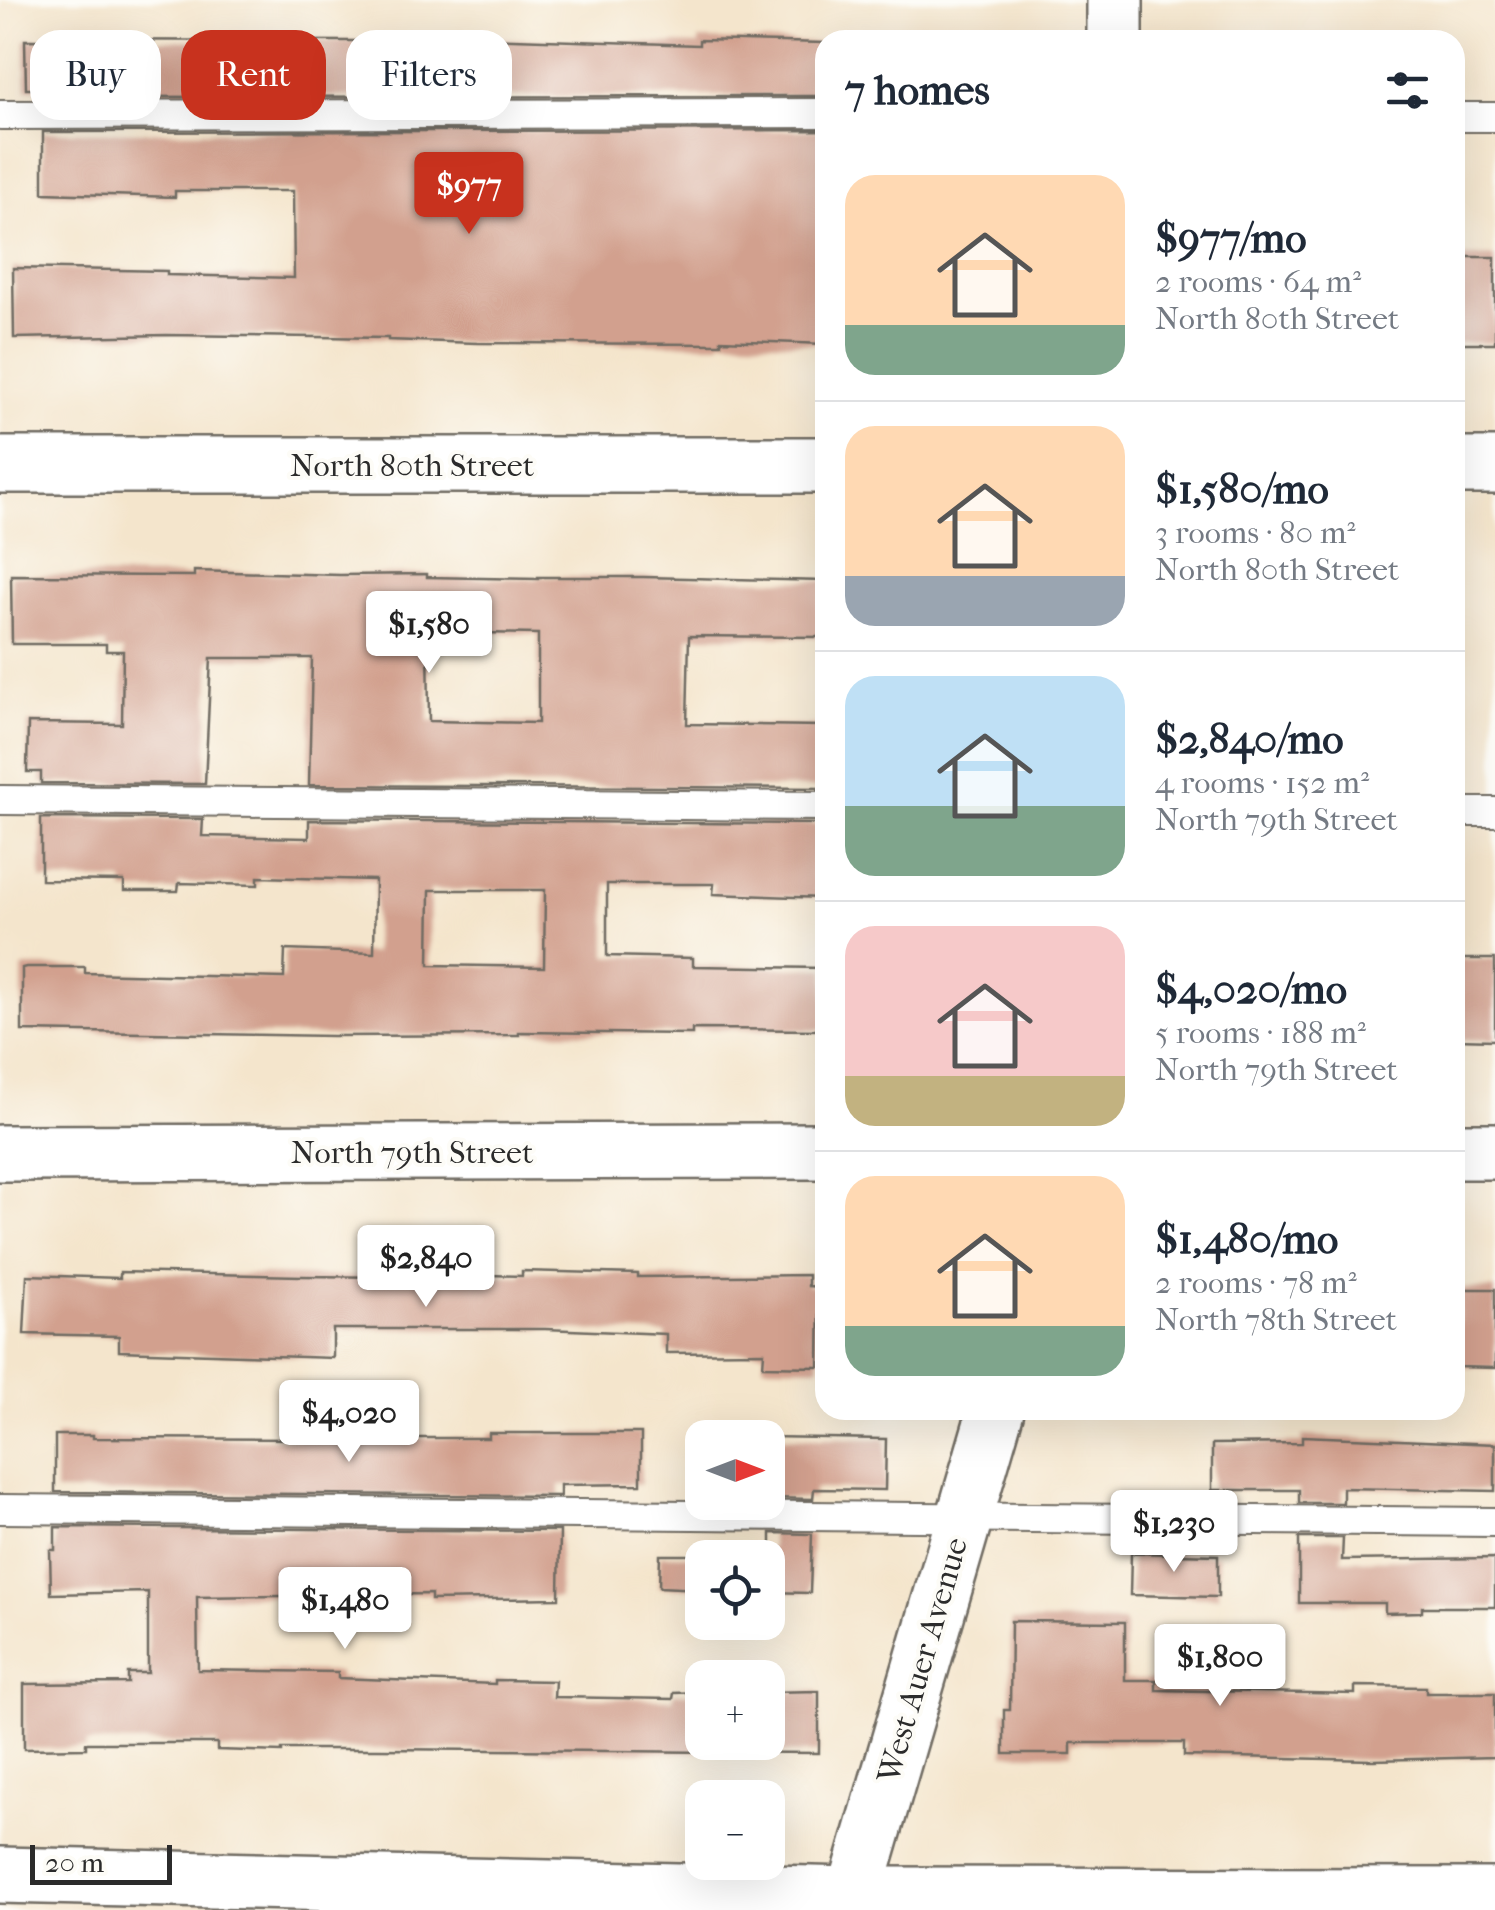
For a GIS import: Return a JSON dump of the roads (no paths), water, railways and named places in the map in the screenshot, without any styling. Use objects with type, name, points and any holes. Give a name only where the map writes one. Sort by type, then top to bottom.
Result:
[{"type":"street","points":[[1115,0],[1115,30]]},
{"type":"street","name":"North 80th Street","points":[[0,465],[815,465]]},
{"type":"street","points":[[1465,466],[1495,466]]},
{"type":"street","name":"North 79th Street","points":[[0,1153],[815,1151]]},
{"type":"street","points":[[1465,1151],[1495,1151]]},
{"type":"street","name":"West Auer Avenue","points":[[851,1902],[993,1420]]},
{"type":"street","points":[[0,1875],[851,1902],[1495,1896]]},
{"type":"lane","points":[[0,115],[815,113]]},
{"type":"lane","points":[[1465,116],[1495,117]]},
{"type":"lane","points":[[0,800],[815,806]]},
{"type":"lane","points":[[1465,812],[1495,812]]},
{"type":"lane","points":[[0,1509],[1495,1522]]}]
